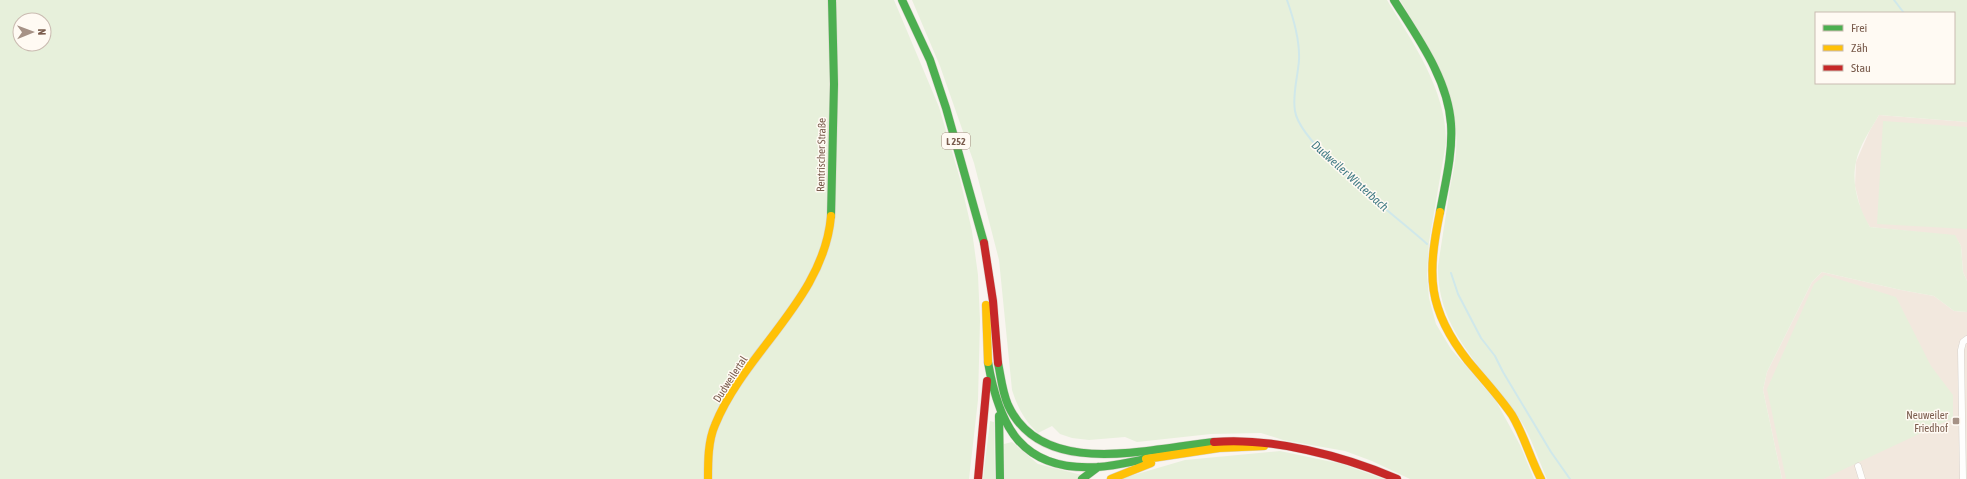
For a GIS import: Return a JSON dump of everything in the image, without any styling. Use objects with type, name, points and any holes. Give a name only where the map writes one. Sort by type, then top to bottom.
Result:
[{"type":"main road","name":"Rentrischer Straße","points":[[798,302],[823,256],[830,231],[833,134],[832,0]]},
{"type":"main road","name":"L 252","points":[[902,0],[933,67],[978,223],[990,276],[998,363],[1000,479]]},
{"type":"main road","points":[[1394,0],[1428,57],[1440,84],[1451,126],[1449,160],[1433,256],[1434,297],[1438,313],[1450,335],[1498,396],[1514,420],[1527,444],[1541,479]]},
{"type":"main road","name":"L 252","points":[[978,223],[988,319],[988,362]]},
{"type":"main road","name":"Dudweilertal","points":[[708,479],[708,459],[711,440],[715,426],[724,408],[768,342],[798,302]]},
{"type":"main road","points":[[988,362],[991,385],[999,412],[1013,436],[1025,448],[1038,457],[1058,465],[1077,468],[1097,467],[1166,458],[1219,448],[1280,446]]},
{"type":"main road","points":[[978,479],[988,362]]},
{"type":"main road","points":[[998,363],[1005,398],[1020,427],[1039,444],[1054,452],[1090,458],[1124,455],[1234,440],[1254,440],[1341,457],[1397,479]]},
{"type":"main road","points":[[1082,479],[1097,467],[1124,455]]},
{"type":"main road","points":[[1111,479],[1166,458]]},
{"type":"street","points":[[1963,479],[1965,449],[1961,350],[1966,339]]},
{"type":"street","points":[[1858,466],[1862,479]]},
{"type":"shaded area","points":[[1879,115],[1967,122],[1967,281],[1963,272],[1961,246],[1955,236],[1870,227],[1862,215],[1855,186],[1856,162],[1870,130]]},
{"type":"shaded area","points":[[1822,272],[1934,296],[1954,311],[1967,312],[1967,479],[1782,479],[1763,390],[1767,372],[1812,282]]},
{"type":"green space","points":[[0,0],[894,0],[939,107],[960,179],[972,231],[978,275],[980,321],[978,400],[969,479],[0,479]]},
{"type":"green space","points":[[912,0],[1387,0],[1427,68],[1435,86],[1445,124],[1446,143],[1429,242],[1427,274],[1429,298],[1436,324],[1451,349],[1496,401],[1520,445],[1534,479],[1410,479],[1372,461],[1345,451],[1283,440],[1261,433],[1211,434],[1137,442],[1125,437],[1089,440],[1072,438],[1060,434],[1052,426],[1038,433],[1022,413],[1012,390],[999,260],[974,163],[940,66]]},
{"type":"green space","points":[[1400,0],[1967,0],[1967,122],[1879,115],[1860,150],[1856,162],[1855,187],[1862,212],[1870,227],[1955,235],[1961,246],[1963,272],[1967,281],[1967,312],[1954,311],[1934,296],[1822,272],[1812,282],[1767,372],[1763,390],[1782,479],[1547,479],[1531,440],[1519,418],[1465,348],[1454,330],[1445,310],[1440,289],[1438,266],[1455,159],[1456,130],[1449,95],[1436,62]]},
{"type":"green space","points":[[1883,121],[1967,127],[1967,229],[1877,224]]},
{"type":"green space","points":[[1825,275],[1896,297],[1931,366],[1953,395],[1953,418],[1823,479],[1786,479],[1767,389],[1814,284]]},
{"type":"green space","points":[[990,421],[994,422],[995,479],[983,479]]},
{"type":"green space","points":[[1012,442],[1038,464],[1082,475],[1077,479],[1005,479],[1004,444]]},
{"type":"green space","points":[[1280,451],[1342,464],[1384,479],[1120,479],[1185,460]]},
{"type":"waterway","name":"Dudweiler Winterbach","points":[[1287,0],[1294,21],[1299,53],[1294,105],[1301,126],[1331,161],[1427,244]]},
{"type":"waterway","points":[[1894,0],[1903,12]]},
{"type":"waterway","name":"Dudweiler Winterbach","points":[[1451,273],[1458,294],[1481,338],[1495,356],[1551,452],[1570,479]]},
{"type":"traffic: fast","points":[[831,216],[834,84],[832,0]]},
{"type":"traffic: fast","points":[[902,0],[930,60],[946,108],[984,243]]},
{"type":"traffic: fast","points":[[1394,0],[1430,59],[1438,75],[1449,107],[1451,146],[1440,212]]},
{"type":"traffic: fast","points":[[988,362],[999,407],[1008,425],[1019,441],[1033,453],[1050,462],[1072,467],[1098,467],[1146,459]]},
{"type":"traffic: fast","points":[[998,363],[1008,405],[1024,428],[1045,443],[1070,451],[1099,454],[1158,450],[1214,442]]},
{"type":"traffic: fast","points":[[999,416],[1000,479]]},
{"type":"traffic: fast","points":[[1082,479],[1098,467]]},
{"type":"traffic: slow","points":[[1440,212],[1433,255],[1432,273],[1434,291],[1444,325],[1468,361],[1512,415],[1541,479]]},
{"type":"traffic: slow","points":[[708,479],[708,458],[715,425],[728,398],[782,324],[814,273],[825,246],[831,216]]},
{"type":"traffic: slow","points":[[986,305],[988,362]]},
{"type":"traffic: slow","points":[[1146,459],[1219,448],[1264,446]]},
{"type":"traffic: slow","points":[[1111,479],[1151,463]]},
{"type":"traffic: jam","points":[[984,243],[993,301],[998,363]]},
{"type":"traffic: jam","points":[[978,479],[987,381]]},
{"type":"traffic: jam","points":[[1214,442],[1236,441],[1283,445],[1331,456],[1397,479]]},
{"type":"place","name":"Neuweiler Friedhof","points":[[1956,421]]}]
